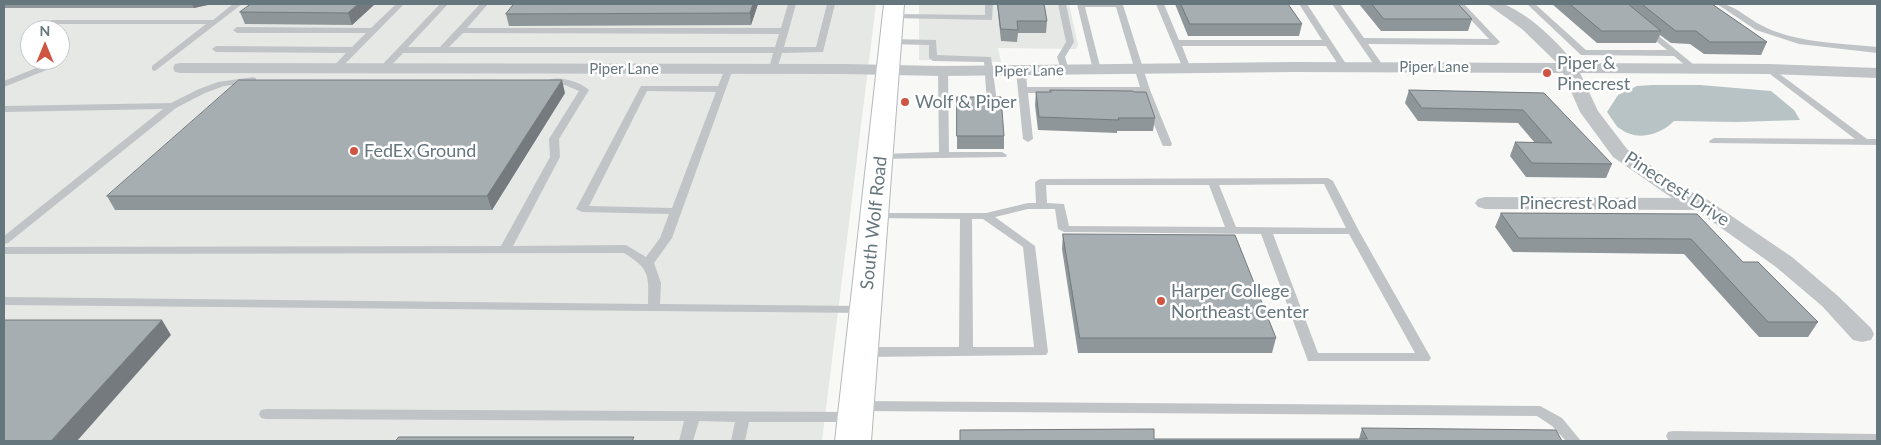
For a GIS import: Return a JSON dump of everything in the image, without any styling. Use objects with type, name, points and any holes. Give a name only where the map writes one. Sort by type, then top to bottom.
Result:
[{"type":"main road","name":"South Wolf Road","points":[[855,421],[881,157],[893,10]]},
{"type":"street","name":"Pinecrest Drive","points":[[1495,4],[1528,26],[1558,53],[1569,68],[1589,112],[1620,153],[1676,192],[1700,204],[1784,262],[1830,301],[1862,334]]},
{"type":"street","name":"Piper Lane","points":[[181,68],[1021,71],[1380,67],[1769,69],[1877,73]]},
{"type":"street","name":"Pinecrest Road","points":[[1485,202],[1700,204]]},
{"type":"lane","points":[[154,68],[238,4]]},
{"type":"lane","points":[[336,68],[400,4]]},
{"type":"lane","points":[[384,68],[444,4]]},
{"type":"lane","points":[[442,50],[484,4]]},
{"type":"lane","points":[[773,69],[792,4]]},
{"type":"lane","points":[[402,50],[820,50],[831,4]]},
{"type":"lane","points":[[893,10],[989,18],[989,4]]},
{"type":"lane","points":[[1062,4],[1070,42],[1062,57],[1065,70]]},
{"type":"lane","points":[[1160,4],[1187,69]]},
{"type":"lane","points":[[1303,4],[1344,67]]},
{"type":"lane","points":[[1336,4],[1380,67]]},
{"type":"lane","points":[[1362,41],[1496,42],[1460,4]]},
{"type":"lane","points":[[1531,4],[1584,53],[1676,54]]},
{"type":"lane","points":[[1721,4],[1759,28],[1802,42],[1877,50]]},
{"type":"lane","points":[[1098,70],[1080,6],[1119,5],[1140,70],[1144,90],[1167,144]]},
{"type":"lane","points":[[70,22],[214,22]]},
{"type":"lane","points":[[1638,22],[1695,69]]},
{"type":"lane","points":[[237,30],[373,31]]},
{"type":"lane","points":[[254,49],[277,30]]},
{"type":"lane","points":[[460,30],[784,31]]},
{"type":"lane","points":[[891,42],[933,42],[933,58],[988,59],[992,102]]},
{"type":"lane","points":[[1177,43],[1328,43]]},
{"type":"lane","points":[[216,49],[354,50]]},
{"type":"lane","points":[[648,263],[666,238],[730,69]]},
{"type":"lane","points":[[1769,69],[1865,142]]},
{"type":"lane","points":[[4,84],[39,70]]},
{"type":"lane","points":[[943,71],[944,155]]},
{"type":"lane","points":[[1021,71],[1028,139]]},
{"type":"lane","points":[[4,241],[173,106],[208,87],[237,80],[267,80]]},
{"type":"lane","points":[[505,249],[555,157],[554,139],[584,90],[566,82],[536,82]]},
{"type":"lane","points":[[676,211],[582,209],[644,88],[722,89]]},
{"type":"lane","points":[[1023,90],[1144,90]]},
{"type":"lane","points":[[4,108],[173,106]]},
{"type":"lane","points":[[1714,141],[1877,142]]},
{"type":"lane","points":[[881,157],[1002,156]]},
{"type":"lane","points":[[1042,206],[1040,182],[1328,181],[1353,231],[1424,358],[1313,358],[1266,231]]},
{"type":"lane","points":[[1213,182],[1232,231]]},
{"type":"lane","points":[[875,215],[986,216],[1028,206],[1060,206],[1064,229],[1353,231]]},
{"type":"lane","points":[[966,215],[966,352]]},
{"type":"lane","points":[[862,352],[1041,352],[1029,246],[986,216]]},
{"type":"lane","points":[[4,250],[626,249],[648,263],[656,283],[654,308]]},
{"type":"lane","points":[[4,301],[866,310]]},
{"type":"lane","points":[[266,414],[743,416],[855,421],[1540,411],[1557,422],[1574,441]]},
{"type":"lane","points":[[686,441],[693,416]]},
{"type":"lane","points":[[738,441],[743,416]]},
{"type":"lane","points":[[1675,439],[1877,439]]},
{"type":"shaded area","points":[[4,4],[876,4],[822,441],[4,441]]},
{"type":"shaded area","points":[[919,4],[1069,4],[1078,45],[1076,49],[998,48],[1001,62],[919,60]]},
{"type":"shaded area","points":[[1700,85],[1771,91],[1794,110],[1800,120],[1674,121],[1662,130],[1641,136],[1633,135],[1619,128],[1607,112],[1618,95],[1637,86]]},
{"type":"building","points":[[251,4],[358,4],[348,13],[240,12]]},
{"type":"building","points":[[514,4],[753,4],[750,13],[506,14]]},
{"type":"building","points":[[998,4],[1044,4],[1047,21],[1017,21],[1018,30],[1001,29]]},
{"type":"building","points":[[1181,4],[1288,4],[1302,24],[1190,24]]},
{"type":"building","points":[[1372,4],[1458,4],[1472,19],[1384,19]]},
{"type":"building","points":[[1570,4],[1628,4],[1661,31],[1602,31]]},
{"type":"building","points":[[1642,4],[1712,4],[1767,42],[1710,42],[1696,31],[1676,31]]},
{"type":"building","name":"FedEx Ground","points":[[239,80],[562,80],[487,196],[107,196]]},
{"type":"building","points":[[1050,90],[1146,92],[1155,118],[1118,118],[1119,120],[1039,117],[1036,92],[1051,92]]},
{"type":"building","points":[[1409,90],[1544,93],[1612,164],[1532,163],[1515,142],[1552,143],[1523,110],[1422,108]]},
{"type":"building","points":[[957,97],[1001,97],[1004,136],[957,136]]},
{"type":"building","points":[[1501,213],[1697,214],[1743,262],[1758,262],[1818,322],[1768,322],[1691,239],[1519,238]]},
{"type":"building","name":"Harper College Northeast Center","points":[[1063,234],[1235,235],[1276,338],[1080,338]]},
{"type":"building","points":[[4,320],[162,320],[51,441],[4,441]]},
{"type":"building","points":[[1362,428],[1556,430],[1562,441],[960,441],[960,430],[1154,429],[1154,439],[1367,439]]},
{"type":"building","points":[[399,437],[634,437],[632,441],[396,441]]},
{"type":"place","name":"Piper & Pinecrest","points":[[1547,73]]},
{"type":"place","name":"Wolf & Piper","points":[[905,102]]},
{"type":"place","name":"FedEx Ground","points":[[354,151]]},
{"type":"place","name":"Harper College Northeast Center","points":[[1161,301]]}]
